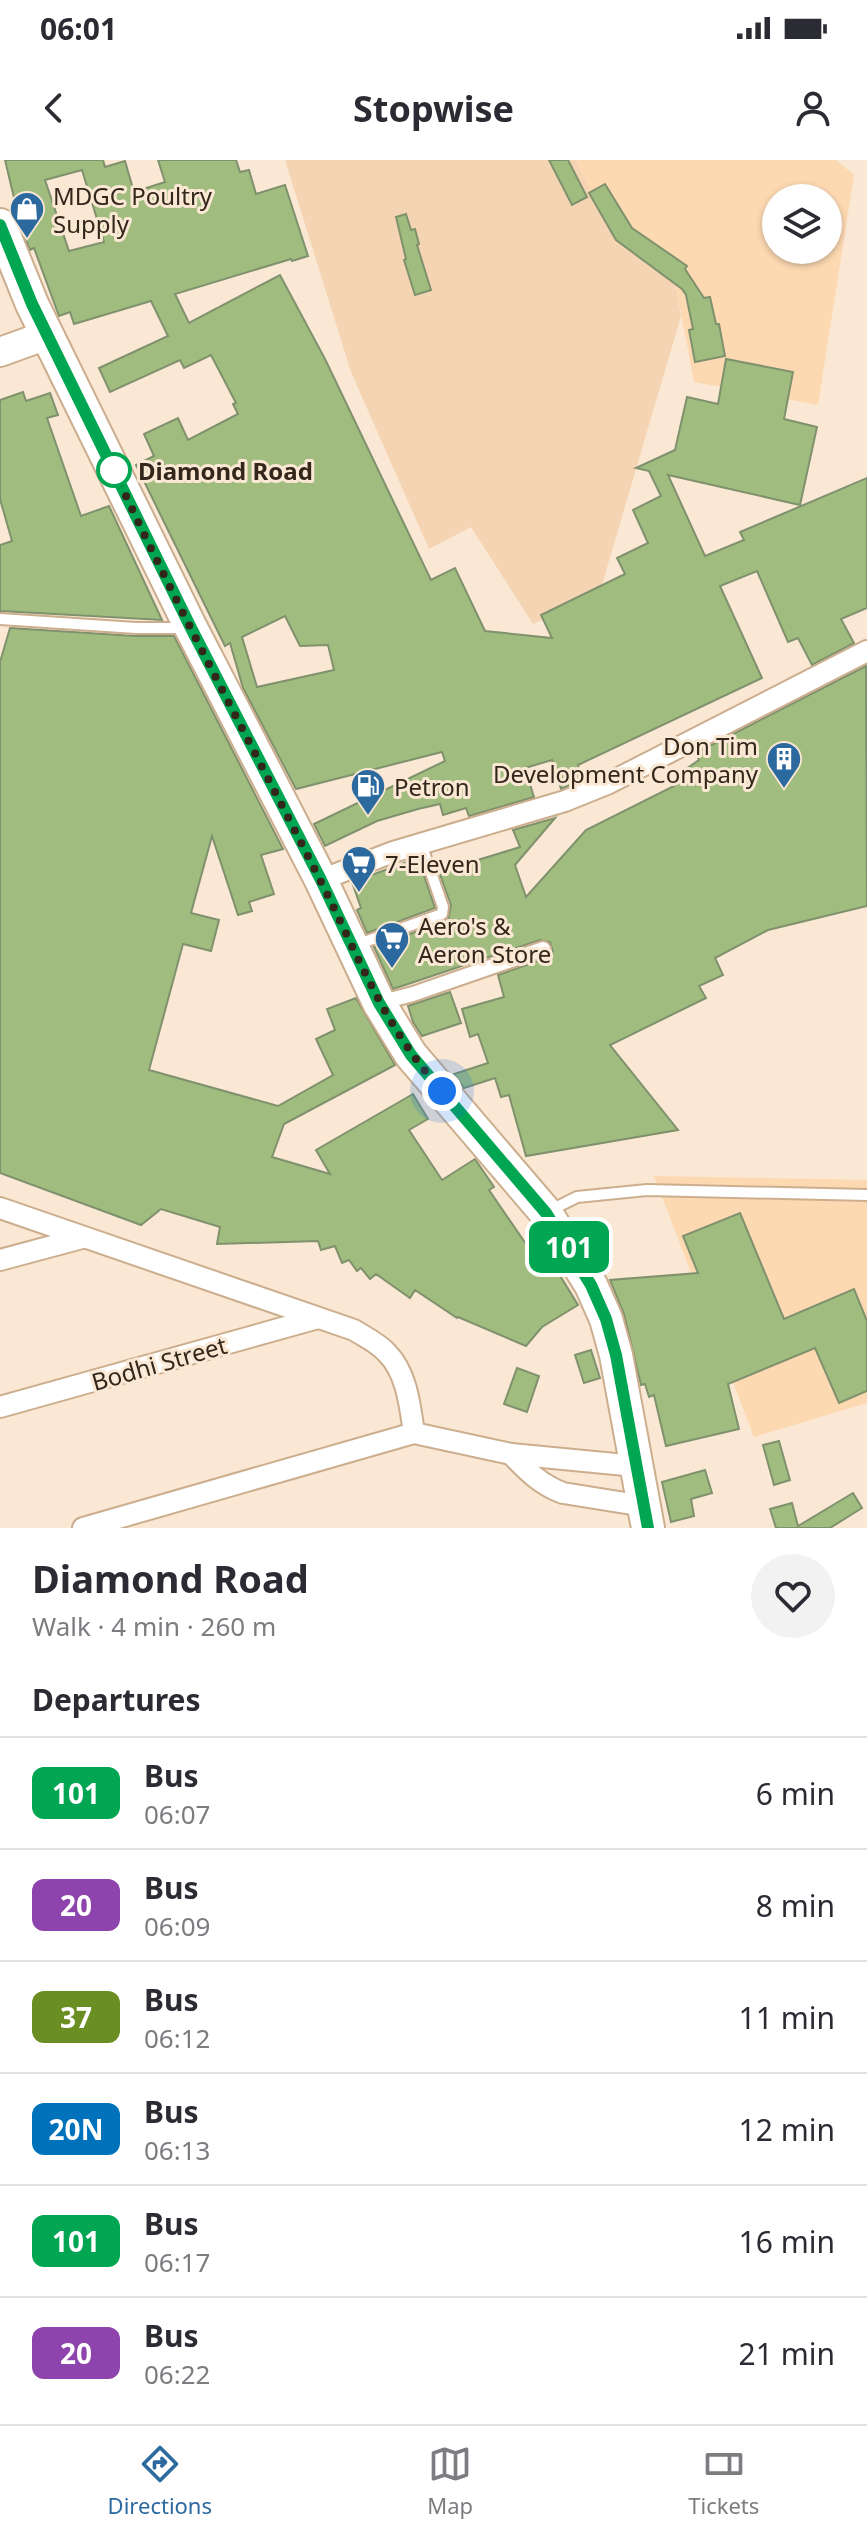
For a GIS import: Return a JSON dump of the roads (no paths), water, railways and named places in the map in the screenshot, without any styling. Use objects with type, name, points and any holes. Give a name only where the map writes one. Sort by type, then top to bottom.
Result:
[{"type":"main road","points":[[0,225],[47,335],[191,628],[321,880],[379,1003],[411,1055],[546,1213],[591,1285],[606,1319],[626,1403],[646,1517]]},
{"type":"main road","points":[[0,352],[47,335]]},
{"type":"street","points":[[321,880],[393,852],[565,801],[607,784],[867,651]]},
{"type":"street","points":[[379,1003],[543,949]]},
{"type":"street","points":[[0,1208],[354,1330],[387,1352],[398,1367],[414,1433]]},
{"type":"street","points":[[0,1260],[82,1238]]},
{"type":"street","name":"Bodhi Street","points":[[0,1407],[318,1318]]},
{"type":"street","points":[[83,1528],[414,1433],[511,1454],[636,1466]]},
{"type":"street","points":[[511,1454],[543,1485],[646,1517]]},
{"type":"lane","points":[[0,619],[136,628],[191,628]]},
{"type":"lane","points":[[351,947],[442,914],[443,907],[421,844]]},
{"type":"lane","points":[[546,1213],[577,1197],[647,1190],[867,1195]]},
{"type":"place","name":"MDGC Poultry Supply","points":[[27,240]]},
{"type":"place","name":"Diamond Road","points":[[114,470]]},
{"type":"place","name":"Don Tim Development Company","points":[[784,790]]},
{"type":"place","name":"Petron","points":[[368,817]]},
{"type":"place","name":"7-Eleven","points":[[359,894]]},
{"type":"place","name":"Aero's & Aeron Store","points":[[392,970]]}]
